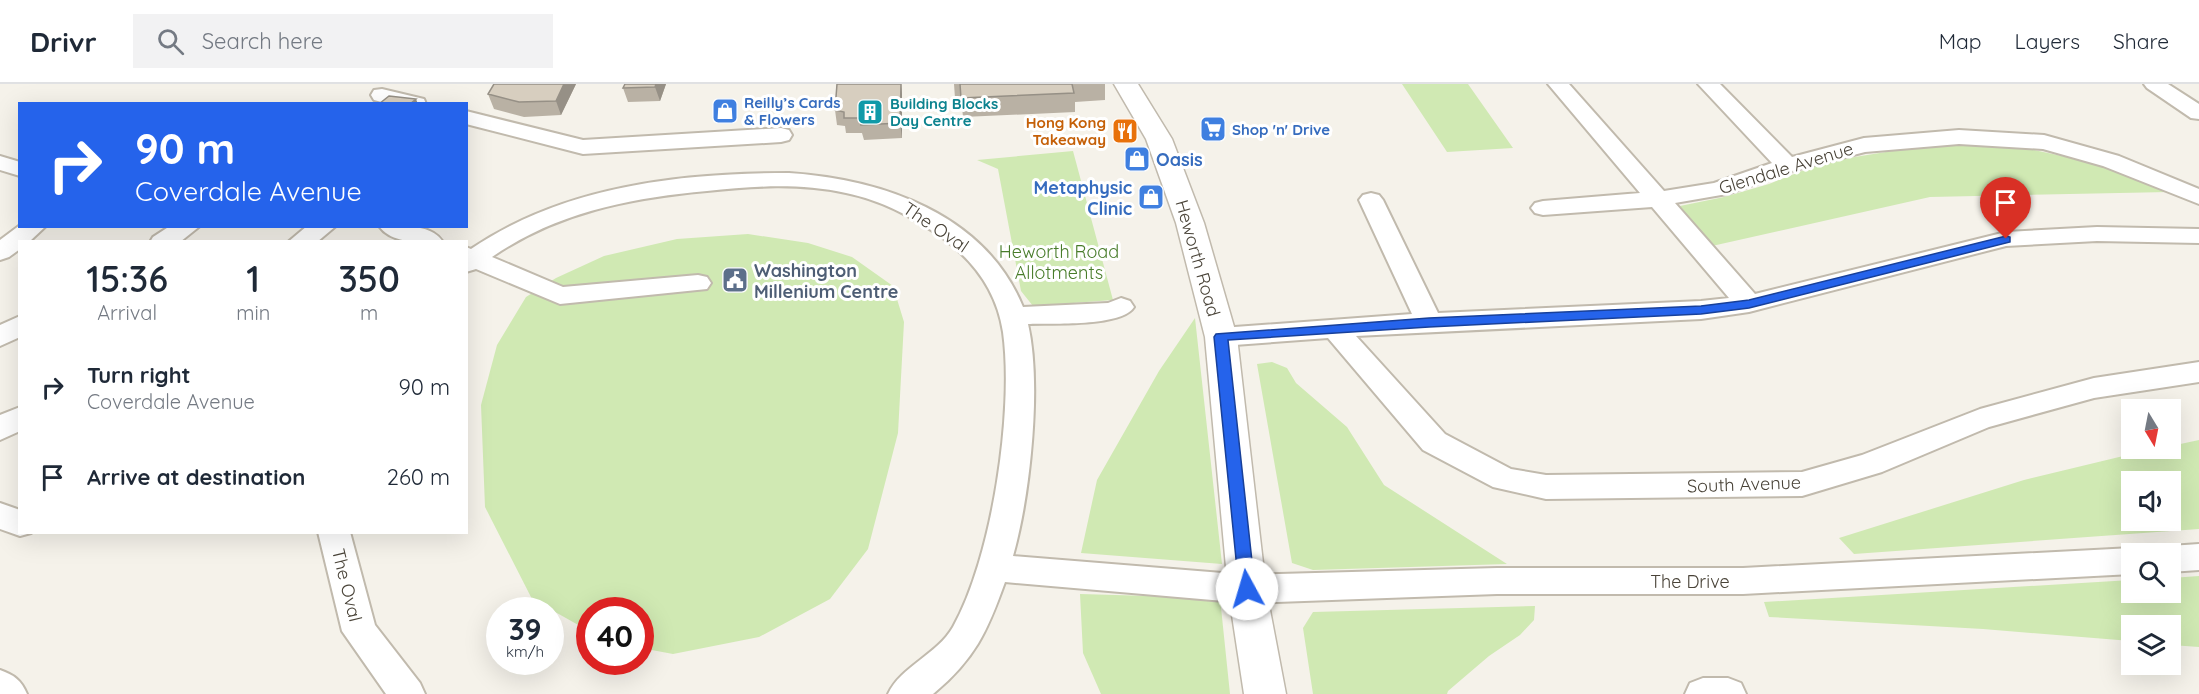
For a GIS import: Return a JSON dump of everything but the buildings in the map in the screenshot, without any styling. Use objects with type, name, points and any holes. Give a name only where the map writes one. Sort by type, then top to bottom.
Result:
[{"type":"street","name":"Heworth Road","points":[[1126,84],[1159,139],[1190,223],[1221,337],[1247,589],[1265,694]]},
{"type":"street","points":[[1558,84],[1749,304]]},
{"type":"street","points":[[1708,84],[1787,165]]},
{"type":"street","points":[[2154,84],[2199,113]]},
{"type":"street","points":[[383,94],[409,102]]},
{"type":"street","points":[[468,118],[583,147],[781,135]]},
{"type":"street","name":"Glendale Avenue","points":[[1543,208],[1659,199],[1719,189],[1787,165],[1864,145],[1959,137],[2044,142],[2111,161],[2199,197]]},
{"type":"street","points":[[0,163],[18,168]]},
{"type":"street","name":"The Oval","points":[[469,259],[527,226],[592,202],[677,187],[741,180],[814,180],[892,198],[949,231],[970,248],[1004,290],[1017,338],[1019,417],[1009,505],[995,568],[964,640],[935,672],[906,694]]},
{"type":"street","points":[[1371,200],[1402,261],[1429,322]]},
{"type":"street","points":[[0,252],[31,228]]},
{"type":"street","points":[[303,240],[321,228]]},
{"type":"street","points":[[397,228],[426,240]]},
{"type":"street","points":[[1221,337],[1429,322],[1701,310],[1749,304],[2006,239],[2097,234],[2199,237]]},
{"type":"street","points":[[469,259],[560,296],[698,283]]},
{"type":"street","points":[[1012,316],[1112,311],[1121,307]]},
{"type":"street","points":[[0,336],[18,326]]},
{"type":"street","name":"South Avenue","points":[[1334,328],[1434,442],[1504,479],[1546,487],[1802,484],[1871,464],[1980,419],[2094,388],[2195,377]]},
{"type":"street","points":[[0,429],[18,418]]},
{"type":"street","points":[[0,515],[18,523]]},
{"type":"street","name":"The Oval","points":[[334,534],[359,632],[407,694]]},
{"type":"street","points":[[2181,558],[2199,557]]},
{"type":"street","name":"The Drive","points":[[995,568],[1247,589],[1497,581],[1743,581],[2121,562]]},
{"type":"street","points":[[0,687],[9,694]]},
{"type":"street","points":[[1703,694],[1728,694]]},
{"type":"green space","points":[[1402,84],[1468,84],[1513,148],[1447,152]]},
{"type":"green space","points":[[1982,144],[2034,150],[2099,164],[2169,192],[1930,197],[1712,246],[1681,214],[1680,206],[1724,197],[1769,184],[1824,162],[1929,145]]},
{"type":"green space","name":"Heworth Road Allotments","points":[[1073,151],[1113,300],[1033,306],[1021,291],[998,169],[977,160]]},
{"type":"green space","points":[[748,234],[808,243],[852,257],[893,286],[904,322],[898,433],[868,549],[830,599],[759,637],[673,654],[654,650],[654,597],[576,597],[576,624],[564,617],[564,597],[531,597],[485,507],[481,405],[497,345],[526,297],[556,278],[604,256],[677,239]]},
{"type":"green space","points":[[1195,318],[1222,564],[1081,553],[1097,480],[1159,371]]},
{"type":"green space","points":[[1272,362],[1287,368],[1296,383],[1347,427],[1384,485],[1507,564],[1313,570],[1292,563],[1257,364]]},
{"type":"green space","points":[[2199,440],[2199,529],[2181,530],[2181,471],[2121,471],[2121,531],[2171,531],[1854,554],[1839,538],[2024,480],[2121,457],[2121,459],[2181,459],[2181,444]]},
{"type":"green space","points":[[2199,576],[2199,647],[2181,646],[2181,615],[2121,615],[2121,640],[1983,629],[1769,617],[1764,602],[2121,581],[2121,603],[2181,603],[2181,577]]},
{"type":"green space","points":[[1080,594],[1220,598],[1230,694],[1101,694],[1083,653]]},
{"type":"green space","points":[[1535,606],[1534,620],[1520,635],[1489,656],[1447,694],[1313,694],[1303,628],[1313,612]]},
{"type":"place","name":"Reilly’s Cards & Flowers","points":[[725,111]]},
{"type":"place","name":"Building Blocks Day Centre","points":[[870,112]]},
{"type":"place","name":"Shop 'n' Drive","points":[[1213,129]]},
{"type":"place","name":"Hong Kong Takeaway","points":[[1125,131]]},
{"type":"place","name":"Oasis","points":[[1137,159]]},
{"type":"place","name":"Metaphysic Clinic","points":[[1151,197]]},
{"type":"place","name":"Washington Millenium Centre","points":[[735,280]]},
{"type":"route","points":[[1247,589],[1221,337],[1429,322],[1701,310],[1749,304],[2006,239]]}]
